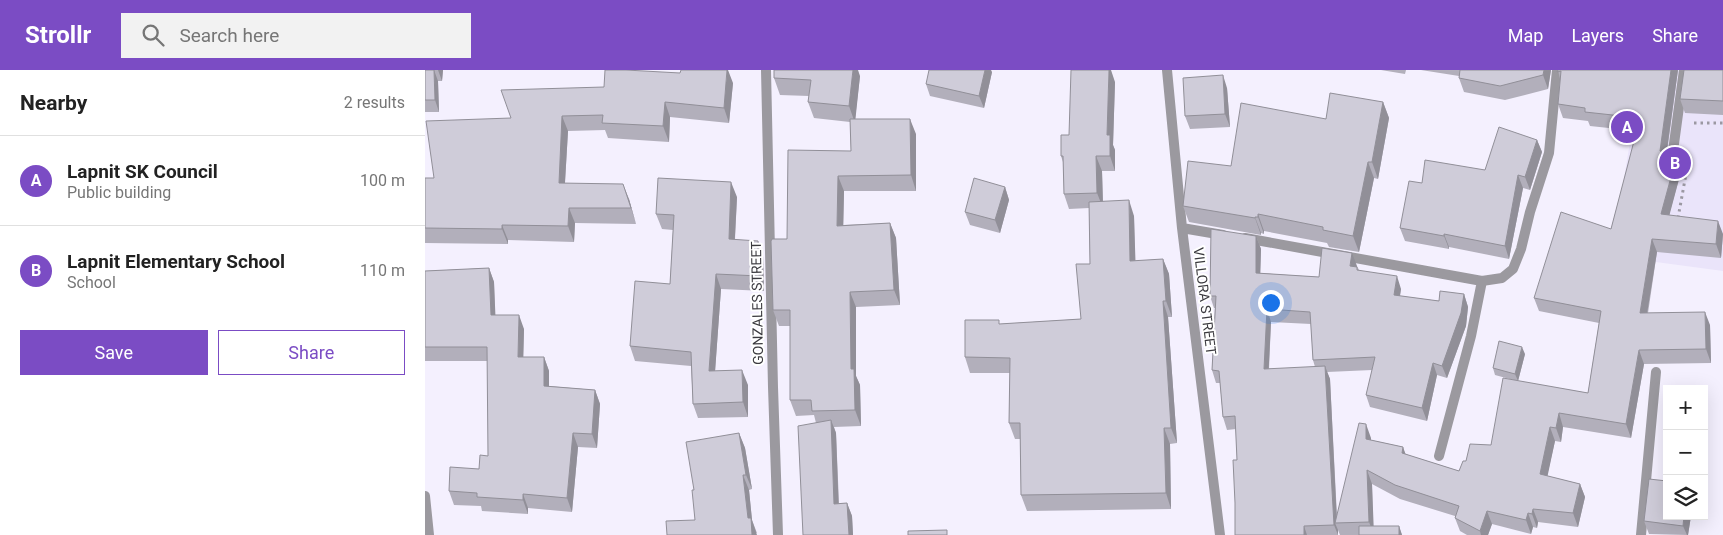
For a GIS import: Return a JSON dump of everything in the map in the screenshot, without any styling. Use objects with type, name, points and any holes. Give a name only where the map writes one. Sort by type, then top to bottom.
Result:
[{"type":"street","name":"GONZALES STREET","points":[[766,70],[773,387],[779,535]]},
{"type":"street","name":"VILLORA STREET","points":[[1167,70],[1182,228],[1220,535]]},
{"type":"street","points":[[1182,228],[1482,280],[1502,278],[1513,269],[1521,249],[1549,153],[1557,70]]},
{"type":"street","points":[[1673,151],[1683,70]]},
{"type":"street","points":[[1439,456],[1471,336],[1482,280]]},
{"type":"street","points":[[1641,535],[1656,372]]},
{"type":"street","points":[[425,496],[429,535]]},
{"type":"path","points":[[1677,122],[1723,123]]},
{"type":"path","points":[[1673,151],[1688,160],[1677,220],[1687,221]]},
{"type":"shaded area","points":[[1642,70],[1723,70],[1723,271],[1611,256]]},
{"type":"building","points":[[425,70],[434,70],[435,100],[425,100]]},
{"type":"building","points":[[605,70],[680,73],[681,70],[727,70],[724,108],[665,102],[663,126],[602,123],[603,115],[562,116],[559,183],[623,184],[631,208],[569,208],[568,226],[502,225],[502,229],[425,228],[425,178],[434,178],[426,121],[511,118],[501,90],[604,87]]},
{"type":"building","points":[[774,70],[853,70],[849,106],[808,102],[811,80],[774,78]]},
{"type":"building","points":[[929,70],[985,70],[979,96],[926,84]]},
{"type":"building","points":[[1071,70],[1109,70],[1107,135],[1110,135],[1110,156],[1096,156],[1097,193],[1064,194],[1061,135],[1069,135]]},
{"type":"building","points":[[1460,70],[1544,70],[1543,75],[1500,86],[1459,78]]},
{"type":"building","points":[[1558,70],[1671,70],[1660,151],[1677,155],[1661,214],[1718,221],[1716,244],[1652,239],[1640,313],[1705,312],[1706,349],[1639,350],[1626,424],[1559,413],[1556,428],[1550,427],[1540,474],[1580,484],[1573,513],[1533,509],[1532,514],[1528,513],[1526,520],[1487,511],[1480,531],[1455,518],[1459,506],[1395,485],[1367,470],[1369,522],[1335,523],[1359,423],[1366,424],[1366,439],[1403,447],[1402,453],[1459,471],[1463,461],[1466,461],[1470,444],[1491,445],[1503,378],[1588,393],[1601,311],[1534,298],[1561,212],[1611,229],[1640,118],[1585,112],[1585,108],[1558,104],[1561,71],[1557,72]]},
{"type":"building","points":[[1684,70],[1723,70],[1723,101],[1680,99]]},
{"type":"building","points":[[1223,75],[1225,114],[1185,116],[1183,78]]},
{"type":"building","points":[[1330,93],[1383,102],[1372,162],[1368,162],[1353,236],[1323,230],[1323,227],[1258,214],[1258,217],[1255,218],[1183,206],[1188,161],[1231,166],[1241,103],[1326,119]]},
{"type":"building","points":[[850,119],[910,119],[911,175],[838,176],[837,226],[890,223],[894,290],[850,292],[851,369],[854,369],[855,410],[812,411],[811,400],[790,400],[790,310],[773,310],[771,241],[772,239],[787,239],[788,150],[851,151]]},
{"type":"building","points":[[1499,127],[1537,140],[1525,177],[1518,175],[1505,246],[1444,234],[1444,236],[1400,228],[1409,181],[1422,183],[1425,160],[1485,170]]},
{"type":"building","points":[[658,178],[731,182],[729,239],[758,241],[759,276],[716,274],[709,371],[742,370],[743,402],[693,404],[691,352],[630,346],[635,281],[670,284],[674,215],[656,214]]},
{"type":"building","points":[[974,178],[1005,187],[995,220],[965,212]]},
{"type":"building","points":[[1129,200],[1130,261],[1163,259],[1166,301],[1163,301],[1171,428],[1164,428],[1166,493],[1021,495],[1020,423],[1009,423],[1010,358],[965,357],[965,320],[999,320],[999,324],[1081,319],[1076,264],[1090,264],[1089,202]]},
{"type":"building","points":[[1211,229],[1256,236],[1256,273],[1319,277],[1322,248],[1352,253],[1350,266],[1357,267],[1357,270],[1397,276],[1394,295],[1439,301],[1440,291],[1464,294],[1461,313],[1442,366],[1433,363],[1422,408],[1366,395],[1375,357],[1313,360],[1310,312],[1267,309],[1264,369],[1325,366],[1334,525],[1304,526],[1304,535],[1235,535],[1233,460],[1237,460],[1235,416],[1223,417],[1219,371],[1212,370],[1216,296],[1210,296]]},
{"type":"building","points":[[489,268],[491,315],[519,315],[518,357],[544,357],[544,386],[595,390],[592,434],[573,433],[567,498],[523,494],[523,500],[477,497],[477,493],[449,491],[450,467],[479,469],[480,455],[488,456],[487,347],[425,347],[425,271]]},
{"type":"building","points":[[1499,341],[1522,347],[1515,374],[1493,368]]},
{"type":"building","points":[[831,420],[834,504],[847,503],[849,535],[803,535],[798,426]]},
{"type":"building","points":[[739,433],[746,475],[743,475],[748,518],[751,518],[752,535],[667,535],[666,521],[695,520],[692,490],[694,490],[686,442]]},
{"type":"building","points":[[1649,479],[1663,481],[1663,520],[1684,520],[1683,526],[1644,521]]},
{"type":"building","points":[[1359,526],[1399,526],[1399,535],[1359,535]]},
{"type":"building","points":[[947,530],[947,535],[908,535],[908,531]]},
{"type":"place","name":"Lapnit SK Council","points":[[1627,127]]},
{"type":"place","name":"Lapnit Elementary School","points":[[1675,163]]}]
